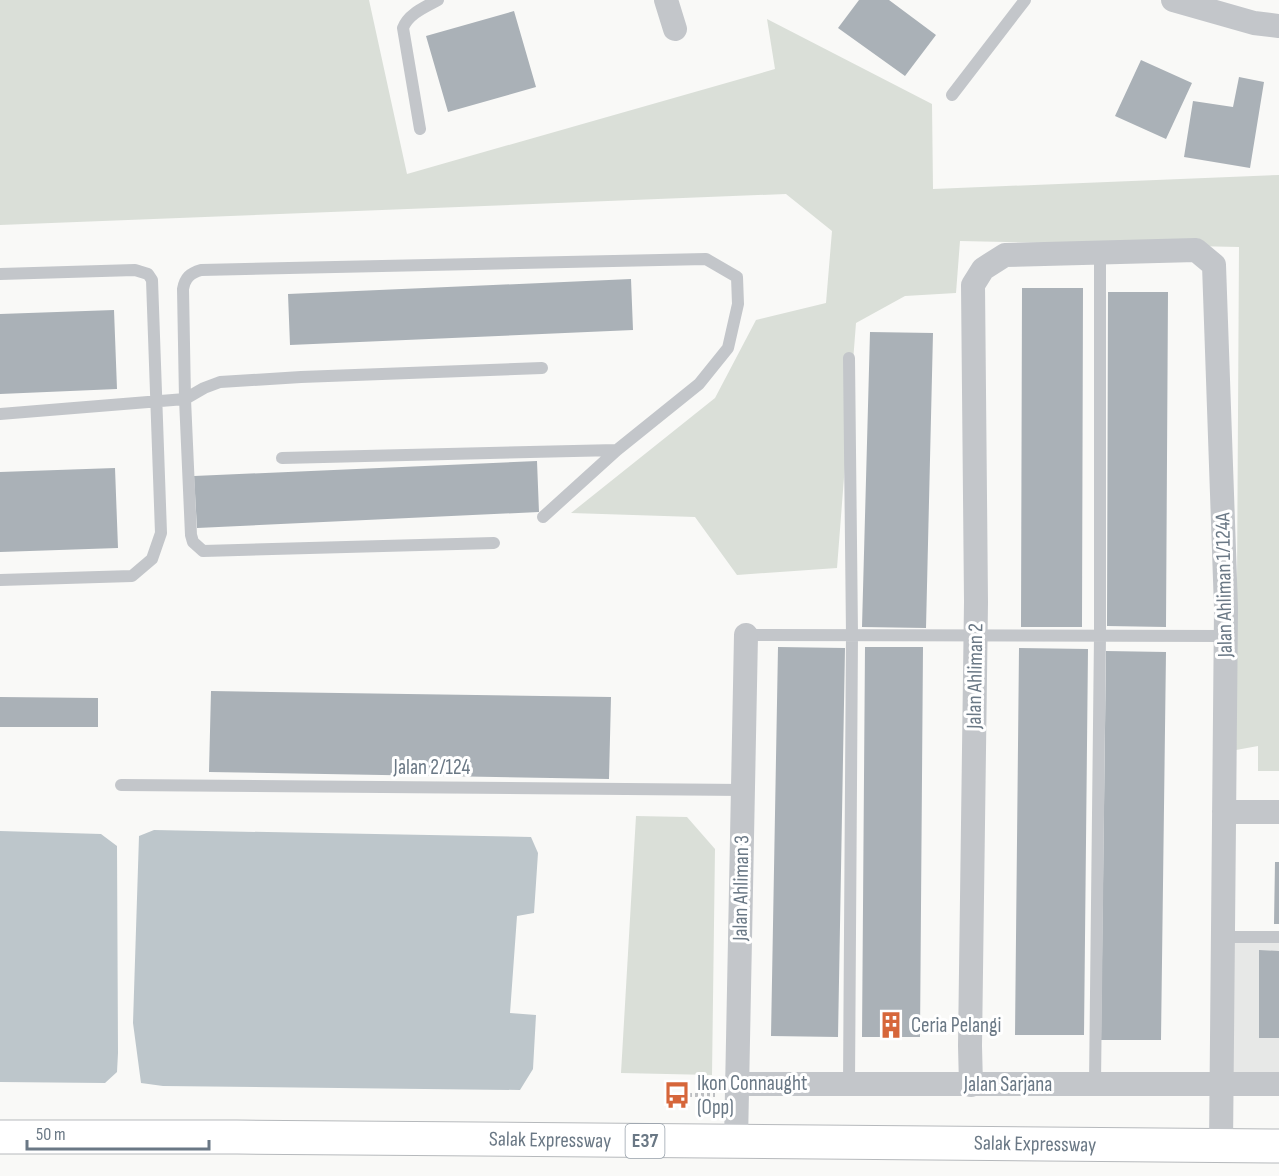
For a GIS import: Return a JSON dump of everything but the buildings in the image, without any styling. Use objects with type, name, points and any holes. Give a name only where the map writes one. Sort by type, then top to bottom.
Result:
[{"type":"highway","name":"Salak Expressway","points":[[0,1137],[260,1137],[1279,1146]]},
{"type":"street","points":[[666,0],[675,29]]},
{"type":"street","points":[[1173,0],[1254,23],[1279,26]]},
{"type":"street","name":"Jalan Ahliman 1/124A","points":[[982,269],[1005,255],[1196,250],[1215,265],[1225,636],[1221,1146]]},
{"type":"street","name":"Jalan Ahliman 2","points":[[971,1085],[976,636],[973,285],[982,269]]},
{"type":"street","name":"Jalan Ahliman 3","points":[[736,1142],[746,635]]},
{"type":"street","points":[[1224,812],[1279,812]]},
{"type":"street","name":"Jalan Sarjana","points":[[737,1089],[849,1084],[1279,1084]]},
{"type":"lane","points":[[420,129],[402,35],[405,21],[438,0]]},
{"type":"lane","points":[[952,95],[1025,0]]},
{"type":"lane","points":[[1095,1084],[1100,635],[1100,254]]},
{"type":"lane","points":[[494,543],[203,551],[193,542],[191,535],[185,399],[184,281],[194,272],[223,269],[706,259],[737,277],[738,304],[728,348],[699,384],[617,450],[543,517]]},
{"type":"lane","points":[[0,274],[135,270],[148,274],[153,287],[161,533],[152,560],[132,576],[0,580]]},
{"type":"lane","points":[[849,358],[852,634],[849,1084]]},
{"type":"lane","points":[[0,414],[185,399],[220,382],[542,368]]},
{"type":"lane","points":[[282,458],[617,450]]},
{"type":"lane","points":[[746,635],[1225,636]]},
{"type":"lane","name":"Jalan 2/124","points":[[121,785],[744,789]]},
{"type":"lane","points":[[1223,937],[1279,937]]},
{"type":"path","points":[[676,1095],[737,1089]]},
{"type":"shaded area","points":[[0,0],[369,0],[407,174],[775,69],[767,19],[932,104],[933,189],[1279,175],[1279,771],[1258,771],[1258,746],[1236,750],[1239,247],[960,241],[956,293],[905,296],[856,323],[837,568],[737,575],[695,517],[571,513],[715,398],[756,320],[826,303],[832,231],[786,194],[0,225]]},
{"type":"shaded area","points":[[636,816],[687,817],[715,849],[712,1075],[621,1073]]},
{"type":"shaded area","points":[[154,830],[531,837],[538,853],[534,913],[517,916],[510,1013],[536,1015],[533,1069],[520,1090],[163,1086],[141,1083],[133,1023],[139,836]]},
{"type":"shaded area","points":[[0,831],[101,834],[117,846],[118,1053],[117,1072],[105,1083],[0,1082]]},
{"type":"shaded area","points":[[1217,932],[1279,932],[1279,1090],[1211,1091]]},
{"type":"place","name":"Ceria Pelangi","points":[[891,1025]]},
{"type":"place","name":"Ikon Connaught (Opp)","points":[[677,1095]]}]
